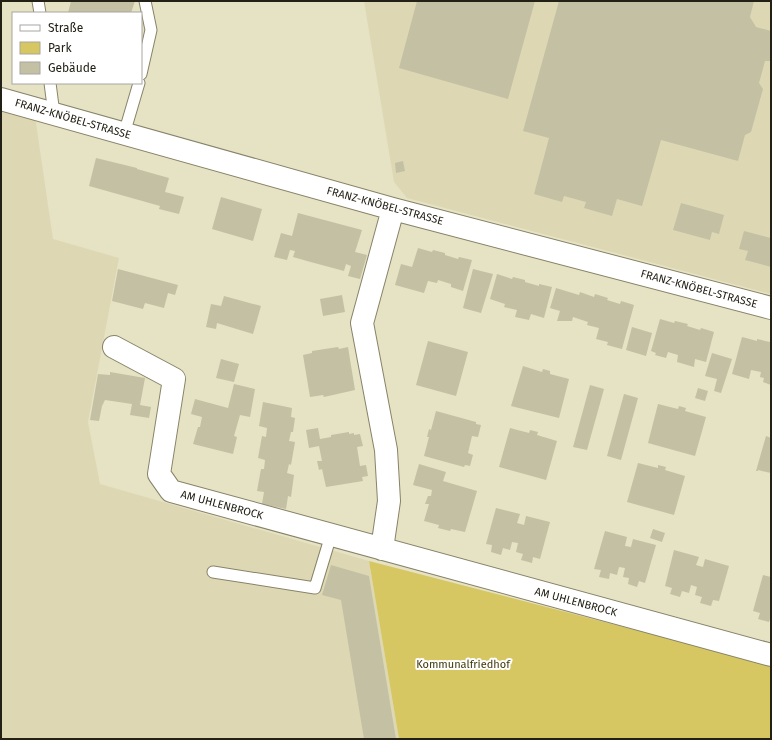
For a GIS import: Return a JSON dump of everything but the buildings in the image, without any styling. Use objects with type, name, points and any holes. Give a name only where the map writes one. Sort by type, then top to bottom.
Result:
[{"type":"street","name":"FRANZ-KNÖBEL-STRASSE","points":[[1,99],[393,209],[771,308]]},
{"type":"street","points":[[382,549],[389,501],[386,450],[362,323],[393,209]]},
{"type":"street","name":"AM UHLENBROCK","points":[[114,347],[174,378],[159,474],[171,491],[771,655]]},
{"type":"lane","points":[[38,1],[40,12]]},
{"type":"lane","points":[[142,70],[151,30],[145,1]]},
{"type":"lane","points":[[50,84],[54,114]]},
{"type":"lane","points":[[124,134],[139,84]]},
{"type":"lane","points":[[213,572],[315,588],[331,535]]},
{"type":"shaded area","points":[[364,1],[771,1],[771,294],[407,198],[394,182]]},
{"type":"shaded area","points":[[1,87],[32,96],[53,239],[119,258],[88,422],[100,484],[369,561],[399,739],[1,739]]},
{"type":"green space","name":"Kommunalfriedhof","points":[[369,561],[771,665],[771,739],[399,739]]}]
